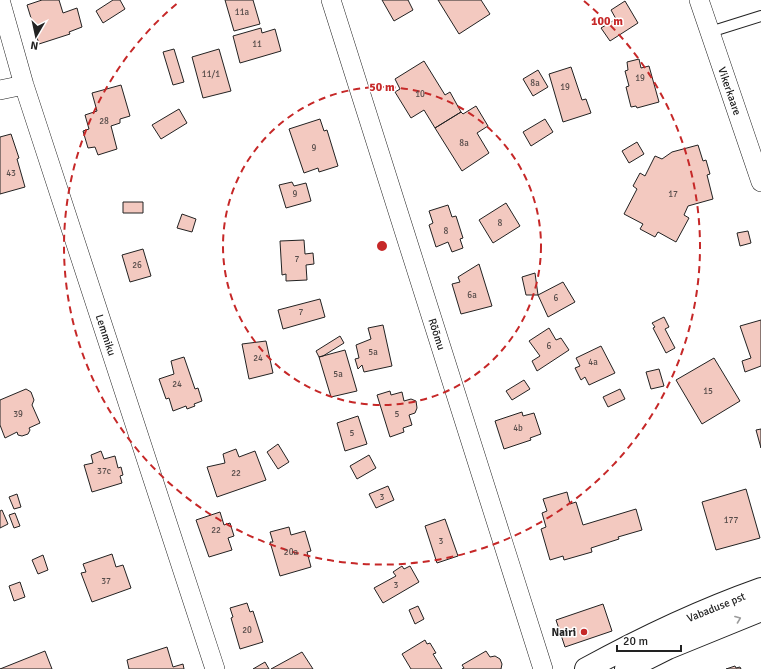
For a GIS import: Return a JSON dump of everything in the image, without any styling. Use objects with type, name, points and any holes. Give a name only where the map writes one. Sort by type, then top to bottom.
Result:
[{"type":"highway","name":"Vabaduse pst","points":[[586,669],[669,626],[761,589]]},
{"type":"highway","name":"Vabaduse pst","points":[[626,669],[668,648],[761,610]]},
{"type":"street","name":"Lemmiku","points":[[0,0],[24,85],[214,669]]},
{"type":"street","name":"Rõõmu","points":[[331,0],[543,669]]},
{"type":"street","name":"Vikerkaare","points":[[699,0],[761,182]]},
{"type":"street","points":[[0,90],[24,85]]},
{"type":"lane","points":[[710,32],[761,16]]},
{"type":"building","points":[[42,0],[59,0],[63,13],[77,8],[82,27],[69,32],[70,34],[39,44],[27,5]]},
{"type":"building","points":[[113,0],[120,0],[125,9],[103,23],[96,11]]},
{"type":"building","points":[[225,0],[253,0],[260,24],[234,31]]},
{"type":"building","points":[[382,0],[408,0],[413,10],[394,21]]},
{"type":"building","points":[[438,0],[481,0],[490,14],[459,34]]},
{"type":"building","points":[[625,1],[638,23],[610,41],[601,28],[616,19],[611,10]]},
{"type":"building","points":[[261,28],[262,33],[275,29],[281,51],[240,63],[233,36]]},
{"type":"building","points":[[174,49],[184,82],[173,85],[163,52]]},
{"type":"building","points":[[219,49],[231,91],[203,98],[192,57]]},
{"type":"building","points":[[639,59],[641,68],[649,66],[659,102],[637,108],[636,106],[631,107],[626,87],[629,86],[625,71],[628,70],[627,62]]},
{"type":"building","points":[[424,61],[445,95],[450,92],[461,112],[435,128],[424,110],[411,118],[395,92],[400,89],[395,79]]},
{"type":"building","points":[[571,67],[582,100],[586,99],[591,113],[563,122],[549,74]]},
{"type":"building","points":[[538,70],[548,87],[533,96],[523,79]]},
{"type":"building","points":[[121,85],[130,116],[120,119],[120,123],[111,126],[117,149],[98,155],[95,147],[88,148],[83,131],[89,129],[85,115],[97,111],[92,93]]},
{"type":"building","points":[[476,106],[488,126],[477,133],[489,153],[462,171],[435,128],[461,112],[463,114]]},
{"type":"building","points":[[179,109],[187,123],[161,139],[152,125]]},
{"type":"building","points":[[320,119],[324,131],[327,130],[338,166],[319,172],[318,168],[304,173],[289,129]]},
{"type":"building","points":[[545,119],[553,132],[531,146],[523,132]]},
{"type":"building","points":[[11,134],[19,158],[17,159],[25,187],[0,194],[0,137]]},
{"type":"building","points":[[637,142],[644,154],[629,163],[622,151]]},
{"type":"building","points":[[698,145],[703,161],[706,160],[710,174],[707,175],[713,199],[688,206],[684,215],[689,218],[676,242],[658,232],[655,237],[640,229],[643,224],[624,214],[637,189],[633,186],[640,173],[645,176],[655,156],[662,159],[672,152]]},
{"type":"building","points":[[292,182],[294,186],[306,183],[311,201],[286,208],[279,185]]},
{"type":"building","points":[[123,202],[143,202],[143,213],[123,213]]},
{"type":"building","points":[[506,203],[520,226],[493,243],[479,220]]},
{"type":"building","points":[[448,205],[452,217],[456,216],[463,238],[460,239],[463,248],[452,252],[448,242],[436,247],[429,225],[433,223],[429,211]]},
{"type":"building","points":[[182,214],[196,219],[192,232],[177,228]]},
{"type":"building","points":[[748,231],[751,243],[740,246],[737,233]]},
{"type":"building","points":[[304,240],[305,254],[313,253],[314,264],[306,265],[307,280],[286,281],[286,274],[282,275],[280,241]]},
{"type":"building","points":[[143,249],[151,276],[130,282],[122,255]]},
{"type":"building","points":[[479,264],[492,306],[461,314],[452,284],[460,282],[458,277]]},
{"type":"building","points":[[535,273],[538,295],[526,295],[522,277]]},
{"type":"building","points":[[563,282],[575,302],[548,317],[538,295]]},
{"type":"building","points":[[320,299],[325,317],[283,329],[278,310]]},
{"type":"building","points":[[664,317],[669,327],[665,329],[675,348],[666,353],[653,328],[655,327],[652,323]]},
{"type":"building","points":[[761,320],[761,366],[745,372],[742,361],[751,358],[740,326]]},
{"type":"building","points":[[383,325],[392,366],[364,372],[362,365],[358,369],[355,359],[359,358],[356,345],[371,339],[368,328]]},
{"type":"building","points":[[549,328],[556,340],[561,338],[569,350],[537,371],[532,361],[540,356],[529,341]]},
{"type":"building","points":[[340,336],[344,343],[319,357],[316,351]]},
{"type":"building","points":[[266,341],[273,373],[249,379],[242,344]]},
{"type":"building","points":[[601,346],[615,373],[589,385],[585,377],[581,380],[575,368],[580,366],[576,358]]},
{"type":"building","points":[[345,350],[357,391],[331,397],[319,357]]},
{"type":"building","points":[[184,357],[195,389],[198,388],[202,401],[187,409],[186,406],[173,411],[169,398],[166,399],[159,379],[174,374],[171,361]]},
{"type":"building","points":[[714,358],[740,401],[702,424],[676,380]]},
{"type":"building","points":[[659,369],[664,386],[651,389],[646,372]]},
{"type":"building","points":[[524,380],[530,389],[512,400],[506,391]]},
{"type":"building","points":[[26,389],[31,392],[34,400],[32,405],[40,423],[29,428],[30,430],[28,434],[22,436],[18,435],[17,432],[5,438],[0,425],[0,400]]},
{"type":"building","points":[[620,389],[625,399],[608,407],[603,397]]},
{"type":"building","points":[[390,391],[391,395],[402,392],[404,401],[411,399],[416,401],[417,408],[415,413],[409,415],[412,425],[403,428],[404,432],[390,437],[377,395]]},
{"type":"building","points":[[522,412],[523,416],[534,413],[541,434],[530,438],[531,440],[504,449],[495,421]]},
{"type":"building","points":[[358,416],[367,444],[345,451],[337,423]]},
{"type":"building","points":[[761,429],[761,448],[756,430]]},
{"type":"building","points":[[278,444],[289,462],[278,469],[267,452]]},
{"type":"building","points":[[236,449],[239,457],[255,451],[266,480],[217,497],[207,467],[225,463],[223,454]]},
{"type":"building","points":[[101,451],[104,459],[115,456],[118,468],[121,467],[123,475],[120,476],[122,483],[92,492],[84,465],[93,463],[91,455]]},
{"type":"building","points":[[369,455],[376,468],[357,479],[350,466]]},
{"type":"building","points":[[388,486],[394,500],[376,508],[369,494]]},
{"type":"building","points":[[746,489],[760,538],[716,550],[702,502]]},
{"type":"building","points":[[567,492],[570,504],[576,502],[583,525],[636,509],[642,530],[618,537],[619,539],[591,548],[592,552],[564,560],[563,556],[550,560],[541,529],[546,527],[542,513],[547,511],[543,499]]},
{"type":"building","points":[[17,494],[21,507],[14,509],[9,497]]},
{"type":"building","points":[[2,510],[8,524],[0,528],[0,511]]},
{"type":"building","points":[[220,512],[224,525],[230,523],[234,536],[228,538],[232,550],[209,557],[196,520]]},
{"type":"building","points":[[15,513],[20,526],[14,528],[9,515]]},
{"type":"building","points":[[445,519],[458,556],[437,563],[425,526]]},
{"type":"building","points":[[289,527],[291,535],[305,531],[311,551],[307,552],[311,567],[280,576],[270,542],[273,542],[270,532]]},
{"type":"building","points":[[112,554],[116,567],[123,565],[131,588],[92,602],[81,573],[86,572],[83,564]]},
{"type":"building","points":[[43,555],[48,570],[38,574],[32,560]]},
{"type":"building","points":[[402,566],[404,569],[410,566],[419,582],[383,603],[374,588],[396,576],[393,572]]},
{"type":"building","points":[[20,582],[25,597],[14,601],[9,586]]},
{"type":"building","points":[[247,603],[250,612],[253,611],[263,642],[240,649],[231,618],[233,617],[230,608]]},
{"type":"building","points":[[603,604],[612,631],[565,647],[556,620]]},
{"type":"building","points":[[418,606],[424,619],[415,624],[409,610]]},
{"type":"building","points":[[425,640],[427,644],[430,643],[436,653],[433,654],[442,669],[411,669],[402,654]]},
{"type":"building","points":[[167,647],[173,667],[183,664],[184,669],[129,669],[127,660]]},
{"type":"building","points":[[45,651],[52,669],[0,669]]},
{"type":"building","points":[[486,651],[490,657],[495,656],[500,659],[502,664],[501,669],[462,669],[464,668],[462,665]]},
{"type":"building","points":[[302,652],[313,669],[271,669]]},
{"type":"building","points":[[265,662],[269,669],[253,669]]},
{"type":"building","points":[[735,666],[736,668],[740,667],[741,669],[726,669]]},
{"type":"place","name":"Nairi","points":[[584,632]]}]
